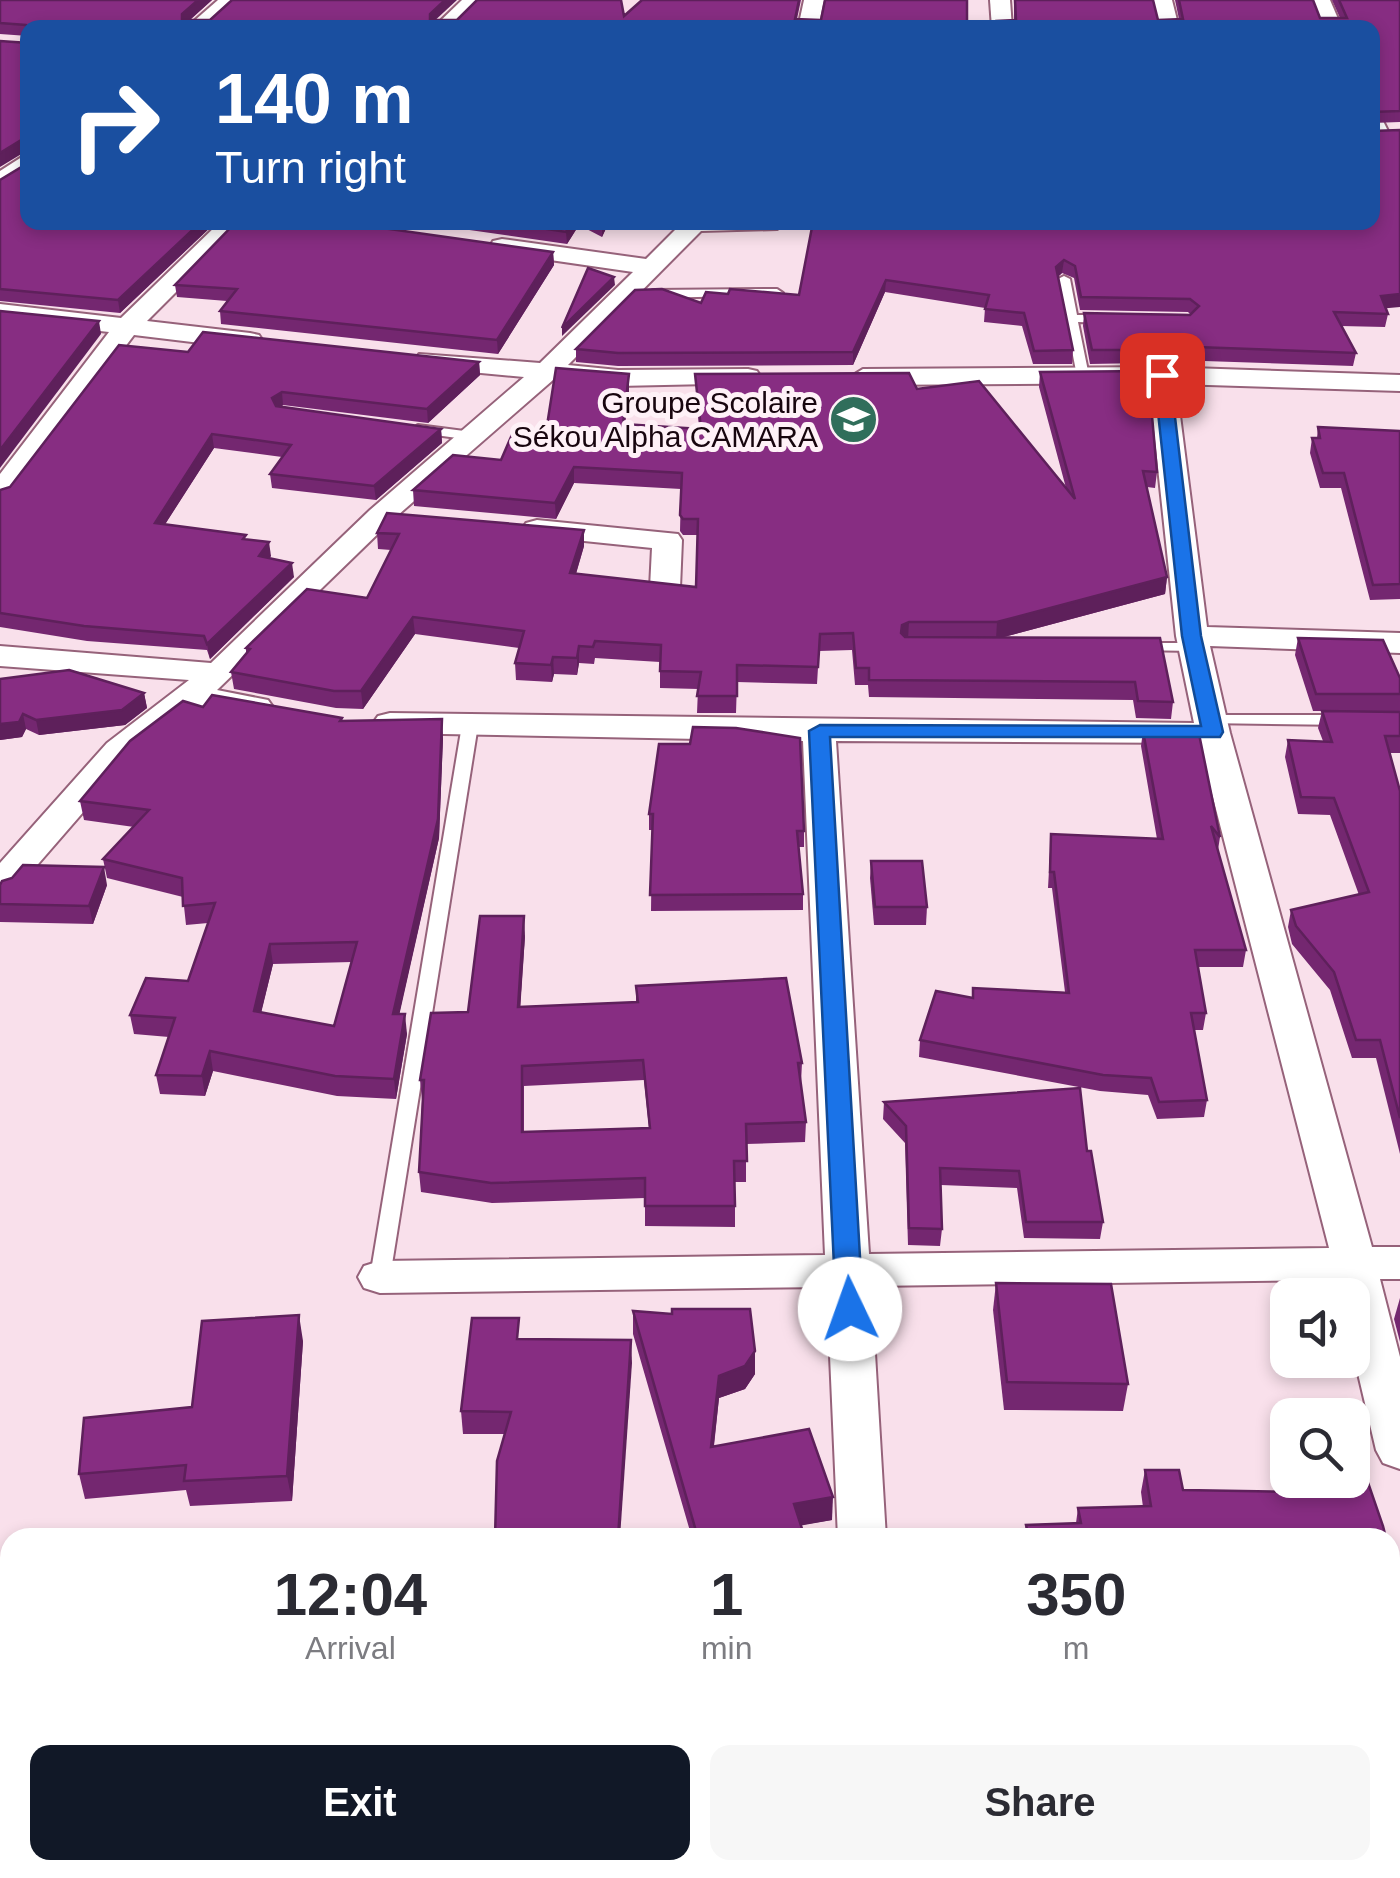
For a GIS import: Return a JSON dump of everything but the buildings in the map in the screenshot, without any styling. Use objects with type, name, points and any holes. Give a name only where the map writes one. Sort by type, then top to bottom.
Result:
[{"type":"street","points":[[206,20],[230,0]]},
{"type":"street","points":[[451,20],[474,0]]},
{"type":"street","points":[[0,182],[20,166]]},
{"type":"street","points":[[0,493],[126,328],[226,230]]},
{"type":"street","points":[[0,885],[119,750],[219,672],[380,516],[545,373],[689,230]]},
{"type":"street","points":[[480,243],[653,266]]},
{"type":"street","points":[[0,312],[278,344]]},
{"type":"street","points":[[392,356],[618,378],[773,377]]},
{"type":"street","points":[[1162,375],[1193,642],[1400,1450]]},
{"type":"street","points":[[831,377],[1162,375],[1400,383]]},
{"type":"street","points":[[380,516],[418,519]]},
{"type":"street","points":[[514,527],[667,540],[665,588]]},
{"type":"street","points":[[1193,642],[1400,642]]},
{"type":"street","points":[[0,656],[219,672]]},
{"type":"street","points":[[190,695],[281,712]]},
{"type":"street","points":[[355,722],[820,731],[1212,726]]},
{"type":"street","points":[[820,731],[861,1528]]},
{"type":"street","points":[[380,1277],[1400,1264]]},
{"type":"lane","points":[[1064,279],[1083,376]]},
{"type":"lane","points":[[624,295],[777,293]]},
{"type":"lane","points":[[1072,318],[1130,319]]},
{"type":"lane","points":[[396,426],[472,436]]},
{"type":"lane","points":[[1118,647],[1193,642]]},
{"type":"lane","points":[[1212,726],[1362,720]]},
{"type":"lane","points":[[380,1277],[470,725]]},
{"type":"place","name":"Groupe Scolaire Sékou Alpha CAMARA","points":[[853,420]]},
{"type":"route","points":[[850,1309],[820,731],[1213,732],[1192,636],[1162,375]]}]
